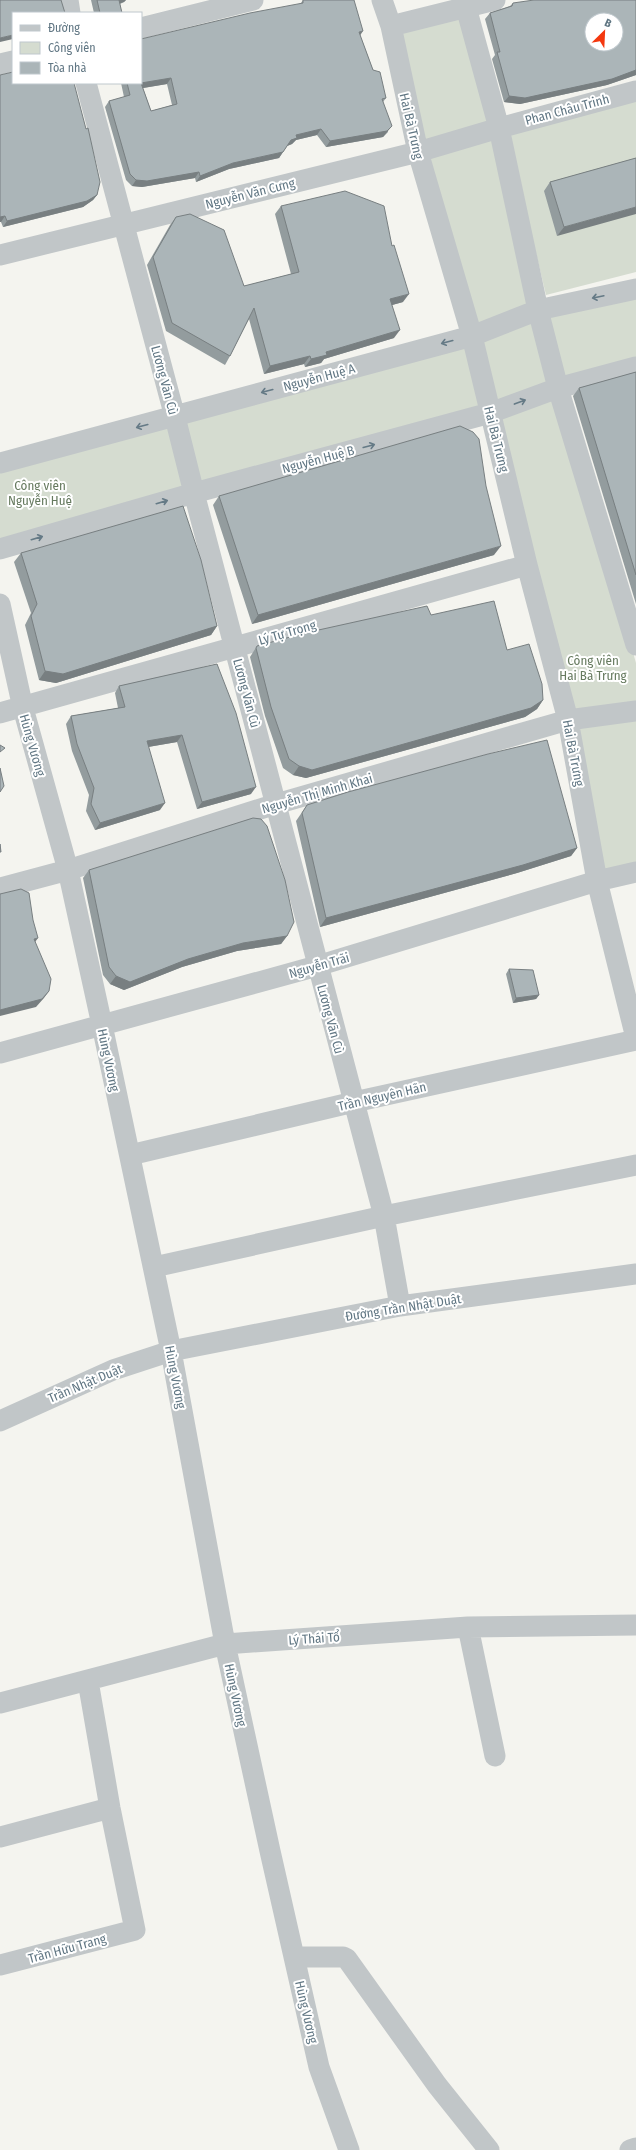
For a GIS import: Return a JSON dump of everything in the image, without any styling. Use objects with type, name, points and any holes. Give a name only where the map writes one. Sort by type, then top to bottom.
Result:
[{"type":"street","points":[[68,0],[70,12]]},
{"type":"street","points":[[142,28],[253,0]]},
{"type":"street","name":"Hai Bà Trưng","points":[[382,0],[390,26],[418,152],[472,336],[528,565],[568,720],[598,881],[636,1039]]},
{"type":"street","points":[[390,26],[465,4],[495,0]]},
{"type":"street","points":[[465,4],[499,128],[538,310],[558,388],[636,645]]},
{"type":"street","points":[[0,64],[12,61]]},
{"type":"street","name":"Lương Vãn Cù","points":[[86,84],[122,224],[175,417],[317,966],[384,1216],[400,1306]]},
{"type":"street","name":"Phan Châu Trinh","points":[[499,128],[636,91]]},
{"type":"street","name":"Nguyễn Văn Cưng","points":[[0,255],[418,152],[499,128]]},
{"type":"street","name":"Nguyễn Huệ A","points":[[0,463],[472,336],[538,310],[636,289]]},
{"type":"street","name":"Nguyễn Huệ B","points":[[0,549],[194,493],[490,412],[558,388],[636,367]]},
{"type":"street","name":"Lý Tự Trọng","points":[[0,713],[23,708],[528,565]]},
{"type":"street","name":"Hùng Vương","points":[[0,604],[23,708],[68,870],[102,1025],[171,1351],[225,1644],[294,1957],[319,2067],[349,2150]]},
{"type":"street","name":"Nguyễn Thị Minh Khai","points":[[0,888],[68,870],[276,804],[568,720],[636,711]]},
{"type":"street","name":"Nguyễn Trãi","points":[[0,1053],[317,966],[598,881],[636,872]]},
{"type":"street","name":"Trần Nguyên Hãn","points":[[130,1155],[354,1102],[636,1039]]},
{"type":"street","points":[[154,1267],[384,1216],[636,1165]]},
{"type":"street","name":"Đường Trần Nhật Duật","points":[[171,1351],[400,1306],[636,1274]]},
{"type":"street","name":"Trần Nhật Duật","points":[[0,1421],[112,1370],[171,1351]]},
{"type":"street","name":"Lý Thái Tổ","points":[[0,1703],[225,1644],[468,1627],[636,1625]]},
{"type":"street","points":[[468,1627],[495,1756]]},
{"type":"street","points":[[0,1837],[110,1808],[88,1681]]},
{"type":"street","name":"Trần Hữu Trang","points":[[0,1965],[135,1930],[110,1808]]},
{"type":"street","points":[[294,1957],[343,1957],[347,1959],[437,2085],[489,2150]]},
{"type":"street","points":[[630,2150],[636,2148]]},
{"type":"green space","points":[[466,8],[540,319],[636,294],[636,367],[558,389],[636,663],[636,872],[597,881],[488,409],[0,546],[0,462],[469,337],[391,26]]},
{"type":"green space","points":[[636,101],[636,272],[546,295],[507,132]]},
{"type":"building","points":[[0,0],[61,0],[65,12],[12,12],[12,35],[0,38]]},
{"type":"building","points":[[97,0],[119,0],[122,12],[100,12]]},
{"type":"building","points":[[303,0],[354,0],[363,31],[359,32],[373,70],[380,72],[386,98],[382,99],[392,126],[387,131],[330,141],[321,129],[296,135],[297,138],[291,140],[283,152],[233,163],[200,176],[199,172],[147,181],[136,180],[130,174],[109,101],[130,95],[127,84],[141,84],[151,111],[177,104],[171,78],[142,83],[142,39],[250,13],[303,3]]},
{"type":"building","points":[[534,0],[636,0],[636,70],[612,79],[525,98],[509,96],[497,52],[500,52],[490,13],[512,6],[513,3]]},
{"type":"building","points":[[12,72],[12,84],[74,84],[86,129],[88,128],[100,182],[97,195],[87,201],[7,221],[5,216],[0,217],[0,75]]},
{"type":"building","points":[[636,158],[636,207],[564,227],[550,182]]},
{"type":"building","points":[[345,191],[384,206],[392,246],[394,245],[409,294],[390,299],[400,330],[326,352],[327,355],[311,359],[310,356],[270,366],[254,308],[230,356],[172,323],[153,257],[176,217],[190,214],[224,230],[244,286],[299,272],[281,206]]},
{"type":"building","points":[[636,372],[636,575],[579,388]]},
{"type":"building","points":[[460,426],[473,432],[479,439],[486,486],[501,546],[258,615],[219,496]]},
{"type":"building","points":[[183,506],[201,560],[217,626],[63,674],[45,671],[31,616],[37,604],[21,553]]},
{"type":"building","points":[[494,601],[507,650],[529,644],[542,684],[543,700],[531,708],[312,770],[299,766],[289,759],[271,707],[256,648],[257,646],[305,633],[427,606],[431,615]]},
{"type":"building","points":[[217,664],[236,713],[256,787],[202,802],[182,735],[147,741],[165,803],[100,823],[91,804],[94,788],[77,744],[71,716],[125,707],[119,686]]},
{"type":"building","points":[[547,740],[577,848],[523,865],[326,918],[302,813],[307,805],[348,792],[488,754]]},
{"type":"building","points":[[0,745],[5,748],[0,752]]},
{"type":"building","points":[[0,768],[4,786],[0,792]]},
{"type":"building","points":[[253,818],[261,819],[267,826],[285,880],[294,922],[287,936],[243,943],[188,959],[130,982],[116,976],[109,967],[89,870]]},
{"type":"building","points":[[21,889],[29,893],[33,920],[38,938],[34,939],[51,979],[49,991],[42,999],[0,1010],[0,894]]},
{"type":"building","points":[[509,969],[533,970],[539,995],[516,998]]},
{"type":"park label","name":"Công viên Nguyễn Huệ","points":[[40,492]]},
{"type":"park label","name":"Công viên Hai Bà Trưng","points":[[593,668]]}]
